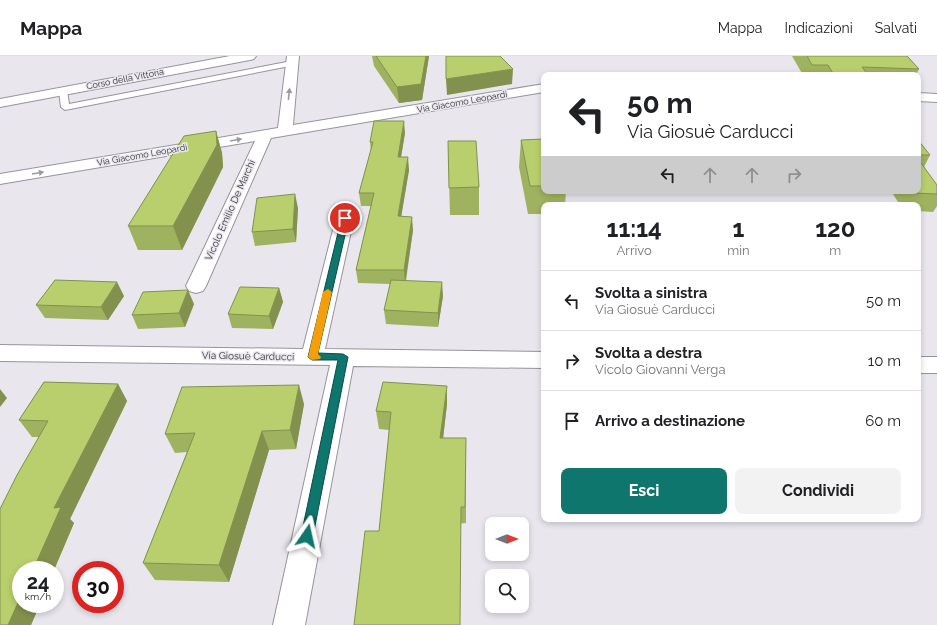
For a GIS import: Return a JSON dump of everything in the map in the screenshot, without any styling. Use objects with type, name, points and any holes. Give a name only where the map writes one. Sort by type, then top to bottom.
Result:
[{"type":"street","name":"Corso della Vittoria","points":[[0,103],[250,56]]},
{"type":"street","points":[[285,131],[293,60]]},
{"type":"street","name":"Via Giacomo Leopardi","points":[[0,179],[541,88]]},
{"type":"street","points":[[921,97],[937,98]]},
{"type":"street","name":"Vicolo Emilio De Marchi","points":[[196,286],[265,135]]},
{"type":"street","points":[[312,357],[345,218]]},
{"type":"street","name":"Via Giosuè Carducci","points":[[0,353],[541,360]]},
{"type":"street","points":[[289,625],[343,357]]},
{"type":"street","points":[[921,365],[937,365]]},
{"type":"lane","points":[[63,91],[65,107],[293,60]]},
{"type":"building","points":[[376,56],[426,56],[421,84],[397,87]]},
{"type":"building","points":[[446,56],[500,56],[513,69],[446,79]]},
{"type":"building","points":[[807,56],[907,56],[919,69],[862,67],[866,72],[832,72],[828,65],[812,65]]},
{"type":"building","points":[[374,121],[404,121],[398,157],[408,157],[398,216],[412,217],[404,270],[356,270],[374,193],[359,193],[373,142],[370,142]]},
{"type":"building","points":[[216,131],[217,145],[173,226],[128,226],[184,136]]},
{"type":"building","points":[[541,139],[541,186],[530,186],[521,140]]},
{"type":"building","points":[[448,141],[476,141],[479,187],[449,188]]},
{"type":"building","points":[[921,144],[930,155],[921,155]]},
{"type":"building","points":[[921,163],[937,185],[937,194],[921,193]]},
{"type":"building","points":[[295,194],[293,229],[252,232],[257,198]]},
{"type":"building","points":[[55,280],[117,282],[101,307],[36,305]]},
{"type":"building","points":[[391,280],[442,282],[438,313],[384,310]]},
{"type":"building","points":[[240,287],[279,288],[269,316],[228,314]]},
{"type":"building","points":[[188,290],[179,313],[132,315],[143,292]]},
{"type":"building","points":[[44,382],[118,384],[54,508],[61,507],[37,561],[12,561],[12,613],[13,613],[8,625],[0,625],[0,509],[17,475],[48,421],[19,420]]},
{"type":"building","points":[[383,382],[447,386],[440,438],[466,438],[465,507],[461,507],[460,625],[354,625],[365,531],[379,531],[391,412],[376,411]]},
{"type":"building","points":[[299,385],[290,430],[262,431],[219,565],[143,563],[195,433],[165,434],[182,387]]},
{"type":"slow traffic","points":[[317,357],[312,357],[328,292]]},
{"type":"route","points":[[307,536],[343,357],[312,357],[345,218]]}]
